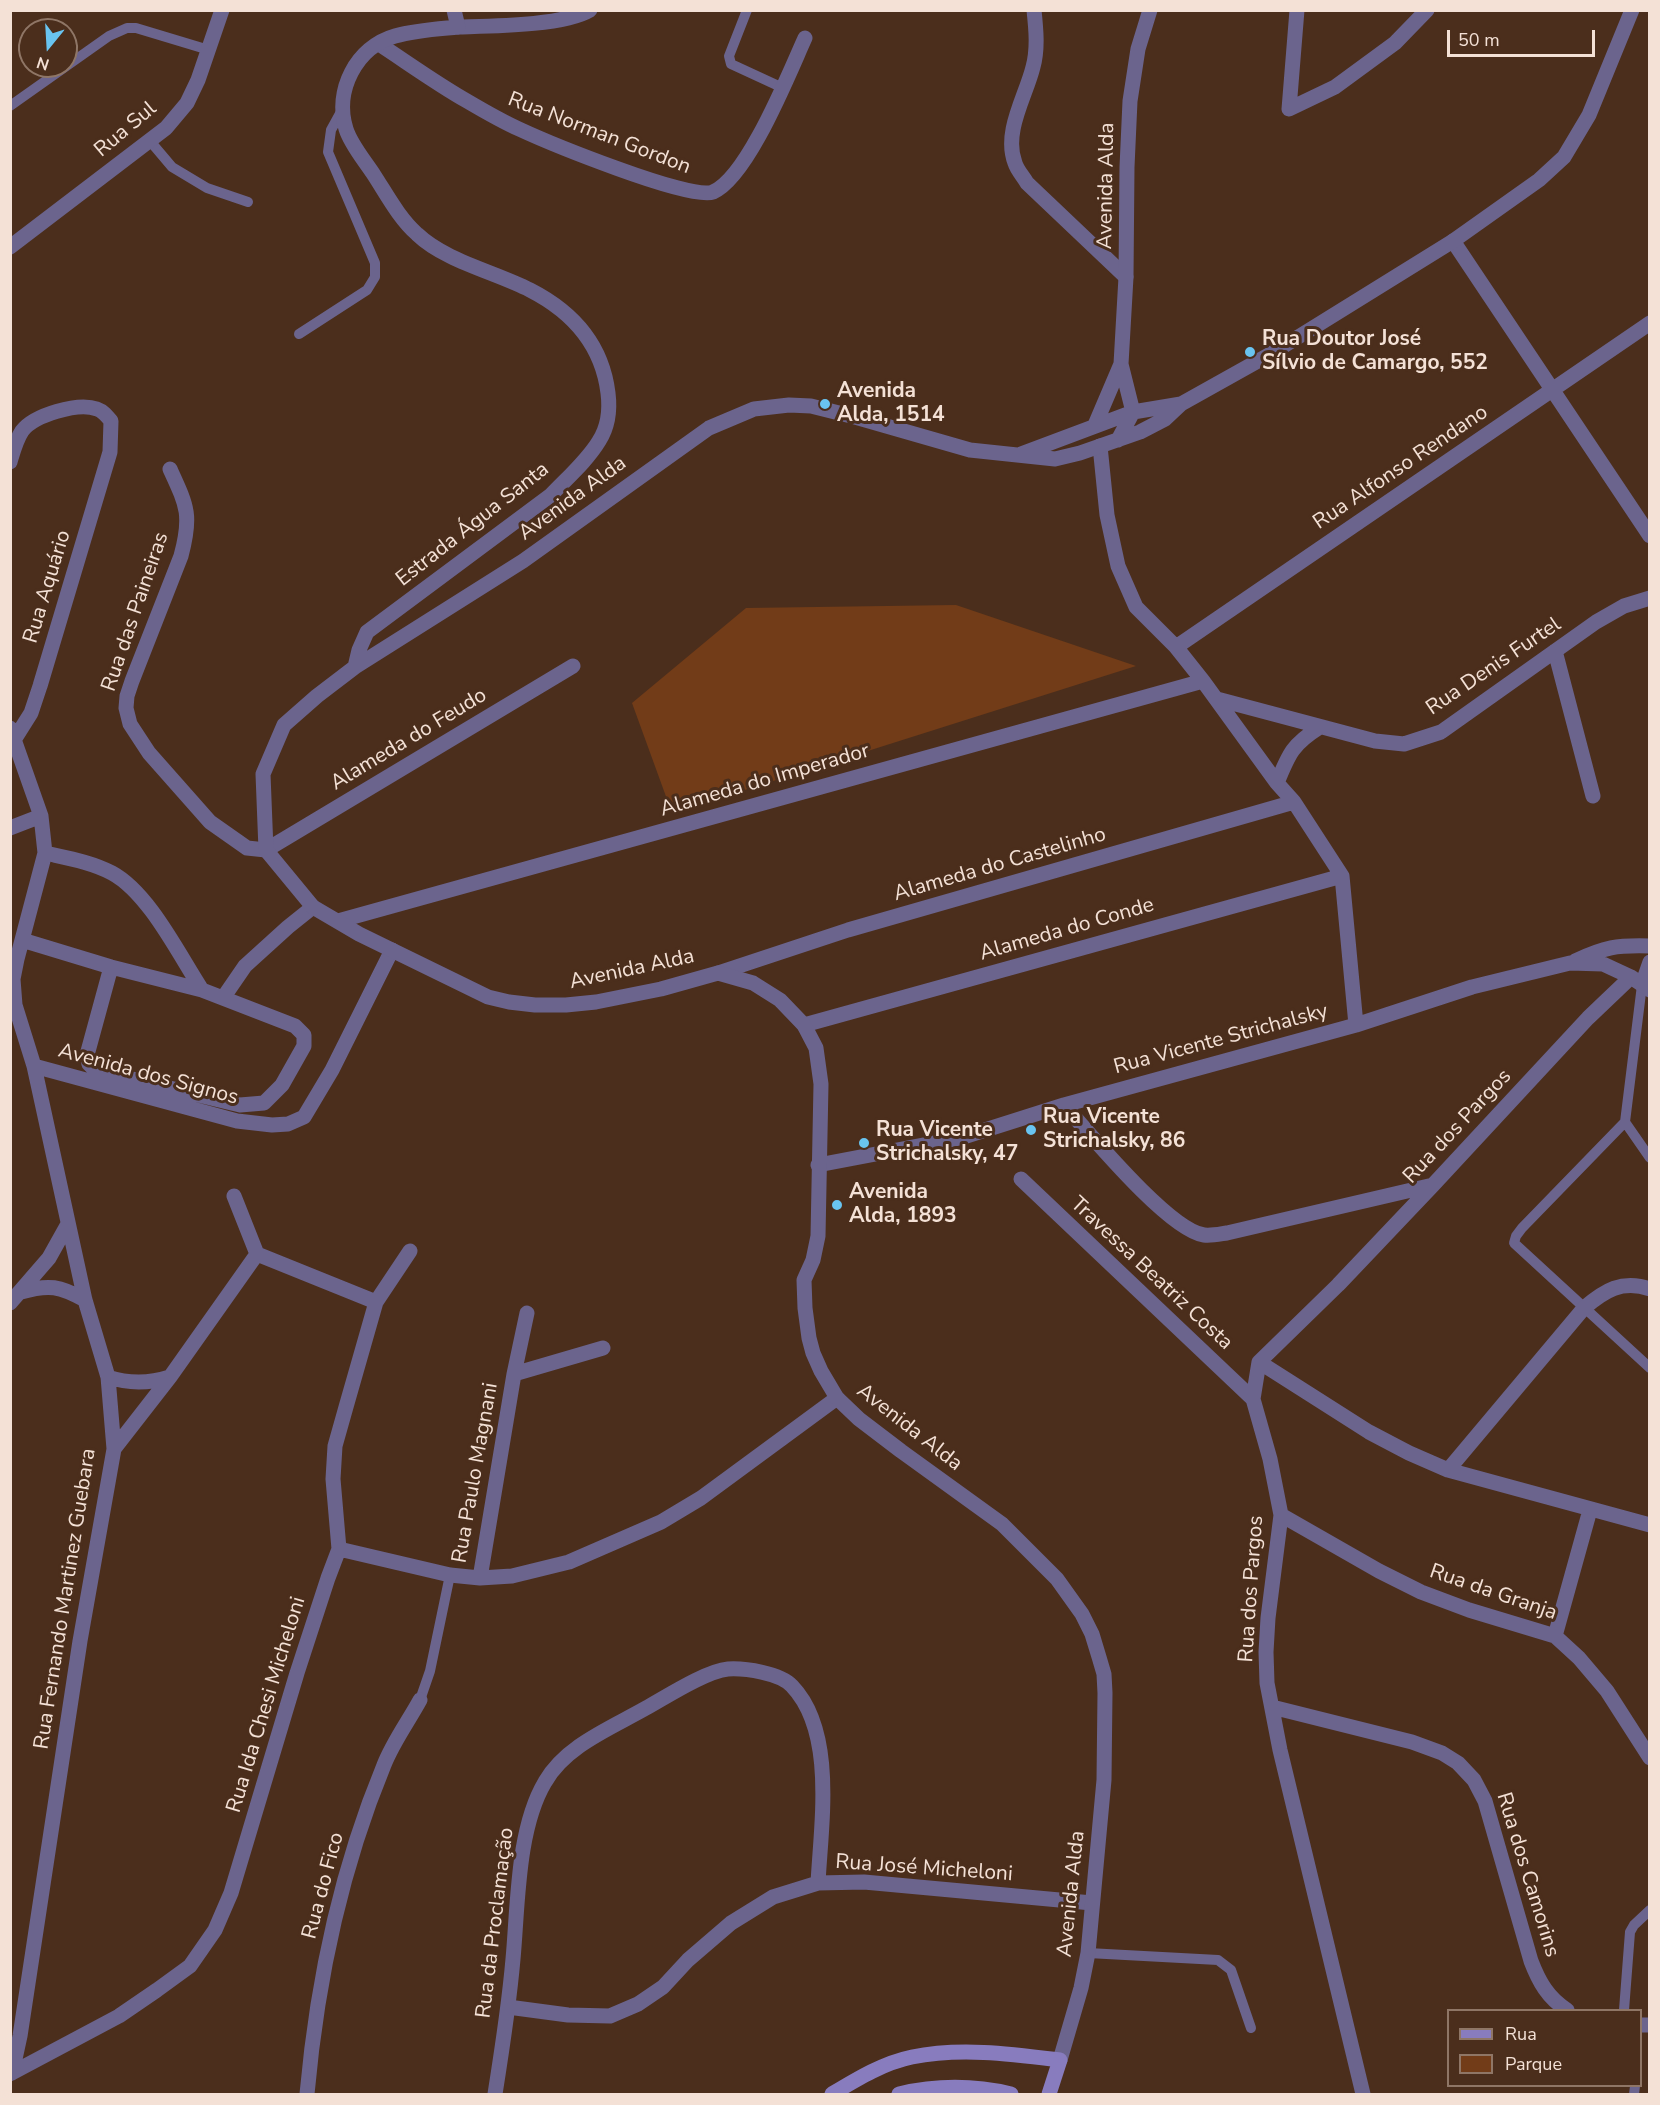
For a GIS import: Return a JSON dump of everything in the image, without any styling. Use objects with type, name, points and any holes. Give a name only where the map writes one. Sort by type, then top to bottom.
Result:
[{"type":"main road","points":[[832,2094],[865,2074],[911,2057],[957,2052],[1022,2055],[1060,2060]]},
{"type":"main road","name":"Avenida Alda","points":[[1048,2094],[1060,2060]]},
{"type":"main road","points":[[899,2094],[928,2088],[988,2088],[1011,2094]]},
{"type":"street","name":"Rua Sul","points":[[10,248],[166,128],[187,103],[198,80],[222,10]]},
{"type":"street","points":[[453,10],[458,27]]},
{"type":"street","name":"Estrada Água Santa","points":[[355,667],[367,632],[551,495],[564,482],[600,440],[610,410],[605,372],[588,337],[562,309],[530,290],[441,251],[418,236],[404,222],[346,130],[342,110],[345,84],[360,57],[393,36],[420,30],[551,21],[583,14],[590,10]]},
{"type":"street","points":[[1034,10],[1037,41],[1034,65],[1013,130],[1011,148],[1015,164],[1027,183],[1126,277]]},
{"type":"street","name":"Avenida Alda","points":[[1133,412],[1121,364],[1126,277],[1127,167],[1130,101],[1138,49],[1150,10]]},
{"type":"street","points":[[1298,10],[1289,109],[1335,87],[1395,43],[1427,10]]},
{"type":"street","points":[[1181,404],[1274,352],[1453,241],[1539,180],[1564,157],[1589,115],[1632,10]]},
{"type":"street","name":"Rua Norman Gordon","points":[[379,44],[466,101],[519,129],[664,186],[695,193],[712,192],[737,172],[783,88],[805,38]]},
{"type":"street","points":[[1453,241],[1551,391],[1650,536]]},
{"type":"street","name":"Rua Alfonso Rendano","points":[[1176,646],[1650,323]]},
{"type":"street","name":"Avenida Alda","points":[[1095,425],[1121,364]]},
{"type":"street","name":"Avenida Alda","points":[[1021,454],[1133,412],[1181,404]]},
{"type":"street","name":"Avenida Alda","points":[[1060,2060],[1082,1988],[1088,1953],[1104,1780],[1104,1674],[1082,1614],[1057,1580],[1002,1524],[859,1419],[837,1398],[821,1371],[809,1338],[804,1280],[813,1260],[818,1236],[821,1084],[816,1048],[804,1025],[780,1000],[753,983],[718,973],[661,989],[596,1002],[535,1005],[488,997],[392,950],[313,907],[266,850],[263,774],[284,725],[355,667],[523,561],[709,428],[754,409],[789,405],[811,406],[970,450],[1055,459],[1140,432],[1165,419],[1181,404]]},
{"type":"street","name":"Rua Aquário","points":[[10,462],[22,430],[42,416],[60,411],[95,408],[111,421],[110,452],[104,476],[34,704],[31,713],[12,734]]},
{"type":"street","points":[[1118,440],[1133,412]]},
{"type":"street","points":[[1100,446],[1107,515],[1118,566],[1136,607],[1176,646],[1203,681],[1277,783],[1294,802],[1342,876],[1356,1025]]},
{"type":"street","name":"Rua das Paineiras","points":[[170,469],[187,512],[185,539],[181,556],[129,688],[126,708],[129,723],[149,753],[210,822],[248,848],[266,850]]},
{"type":"street","name":"Rua Denis Furtel","points":[[1216,699],[1375,741],[1404,744],[1441,732],[1555,651],[1624,606],[1650,598]]},
{"type":"street","points":[[1555,651],[1593,796]]},
{"type":"street","name":"Alameda do Feudo","points":[[266,850],[573,666]]},
{"type":"street","name":"Alameda do Imperador","points":[[338,921],[1203,681]]},
{"type":"street","points":[[1277,783],[1293,748],[1301,739],[1320,727]]},
{"type":"street","name":"Avenida dos Signos","points":[[12,734],[41,816],[45,853],[14,979],[15,1005],[34,1066],[237,1121],[272,1125],[288,1124],[304,1117],[332,1070],[392,950]]},
{"type":"street","name":"Alameda do Castelinho","points":[[718,973],[848,930],[1294,802]]},
{"type":"street","points":[[10,828],[41,816]]},
{"type":"street","points":[[45,853],[82,861],[111,872],[128,884],[147,905],[202,990]]},
{"type":"street","name":"Alameda do Conde","points":[[804,1025],[1342,876]]},
{"type":"street","points":[[223,998],[245,966],[313,907]]},
{"type":"street","points":[[22,940],[111,967],[202,990],[295,1026],[304,1035],[304,1046],[282,1085],[264,1103],[240,1105],[94,1070],[89,1064],[87,1055],[111,967]]},
{"type":"street","points":[[1570,963],[1603,948],[1627,945],[1650,946]]},
{"type":"street","points":[[1641,984],[1650,962]]},
{"type":"street","name":"Rua Vicente Strichalsky","points":[[818,1165],[960,1138],[1064,1105],[1356,1025],[1472,987],[1570,963],[1603,964],[1641,984]]},
{"type":"street","name":"Rua dos Pargos","points":[[1363,2094],[1267,1683],[1266,1652],[1274,1561],[1281,1515],[1270,1459],[1253,1399],[1259,1362],[1338,1285],[1588,1018],[1641,984]]},
{"type":"street","name":"Rua Fernando Martinez Guebara","points":[[11,2073],[20,2036],[80,1641],[114,1449],[108,1377],[85,1300],[34,1066]]},
{"type":"street","points":[[1064,1105],[1158,1206],[1183,1226],[1204,1235],[1227,1233],[1433,1185]]},
{"type":"street","name":"Travessa Beatriz Costa","points":[[1021,1179],[1253,1399]]},
{"type":"street","points":[[234,1196],[257,1254],[376,1302]]},
{"type":"street","points":[[16,1298],[50,1258],[68,1224]]},
{"type":"street","name":"Rua Ida Chesi Micheloni","points":[[11,2073],[119,2016],[157,1990],[190,1966],[215,1930],[231,1893],[297,1673],[339,1549],[333,1479],[335,1446],[376,1302],[410,1251]]},
{"type":"street","points":[[114,1449],[170,1377],[257,1254]]},
{"type":"street","points":[[1449,1470],[1584,1308],[1600,1294],[1613,1287],[1627,1284],[1650,1289]]},
{"type":"street","points":[[16,1298],[37,1287],[51,1287],[65,1289],[85,1300]]},
{"type":"street","name":"Rua Paulo Magnani","points":[[480,1578],[514,1374],[527,1313]]},
{"type":"street","name":"Rua Paulo Magnani","points":[[514,1374],[603,1348]]},
{"type":"street","points":[[1259,1362],[1369,1432],[1409,1453],[1449,1470],[1650,1525]]},
{"type":"street","points":[[108,1377],[136,1383],[156,1382],[170,1377]]},
{"type":"street","points":[[339,1549],[450,1575],[480,1578],[512,1576],[569,1562],[661,1522],[701,1498],[837,1398]]},
{"type":"street","points":[[1555,1636],[1590,1510]]},
{"type":"street","name":"Rua da Granja","points":[[1281,1515],[1347,1554],[1421,1592],[1469,1610],[1555,1636],[1579,1658],[1607,1691],[1650,1758]]},
{"type":"street","name":"Rua da Proclamação","points":[[495,2094],[508,2007],[524,1842],[533,1806],[545,1782],[560,1761],[689,1683],[726,1669],[762,1671],[791,1684],[812,1715],[822,1758],[818,1883]]},
{"type":"street","name":"Rua do Fico","points":[[307,2094],[312,2041],[324,1969],[338,1908],[384,1764],[420,1700]]},
{"type":"street","name":"Rua dos Camorins","points":[[1272,1707],[1412,1742],[1442,1753],[1458,1763],[1474,1780],[1485,1801],[1531,1961],[1540,1984],[1555,2002],[1566,2009]]},
{"type":"street","name":"Rua José Micheloni","points":[[508,2007],[568,2015],[610,2016],[638,2004],[663,1988],[688,1960],[731,1923],[773,1897],[818,1883],[864,1882],[1092,1903]]},
{"type":"lane","points":[[747,10],[729,56],[731,64],[783,88]]},
{"type":"lane","points":[[10,106],[110,36],[127,28],[136,28],[209,50]]},
{"type":"lane","points":[[299,334],[367,290],[375,277],[375,262],[328,152],[331,130],[342,110]]},
{"type":"lane","points":[[150,141],[172,167],[207,188],[248,202]]},
{"type":"lane","points":[[1641,984],[1625,1122],[1522,1228],[1514,1240],[1516,1247],[1650,1368]]},
{"type":"lane","points":[[1625,1122],[1650,1158]]},
{"type":"lane","points":[[420,1700],[430,1671],[450,1575]]},
{"type":"lane","points":[[1624,2009],[1630,1932],[1650,1910]]},
{"type":"lane","points":[[1088,1953],[1218,1960],[1231,1970],[1251,2028]]},
{"type":"green space","points":[[956,605],[1136,666],[672,813],[632,703],[746,608]]},
{"type":"place","name":"Rua Doutor José Sílvio de Camargo, 552","points":[[1250,352]]},
{"type":"place","name":"Avenida Alda, 1514","points":[[825,404]]},
{"type":"place","name":"Rua Vicente Strichalsky, 86","points":[[1031,1130]]},
{"type":"place","name":"Rua Vicente Strichalsky, 47","points":[[864,1143]]},
{"type":"place","name":"Avenida Alda, 1893","points":[[837,1205]]}]
